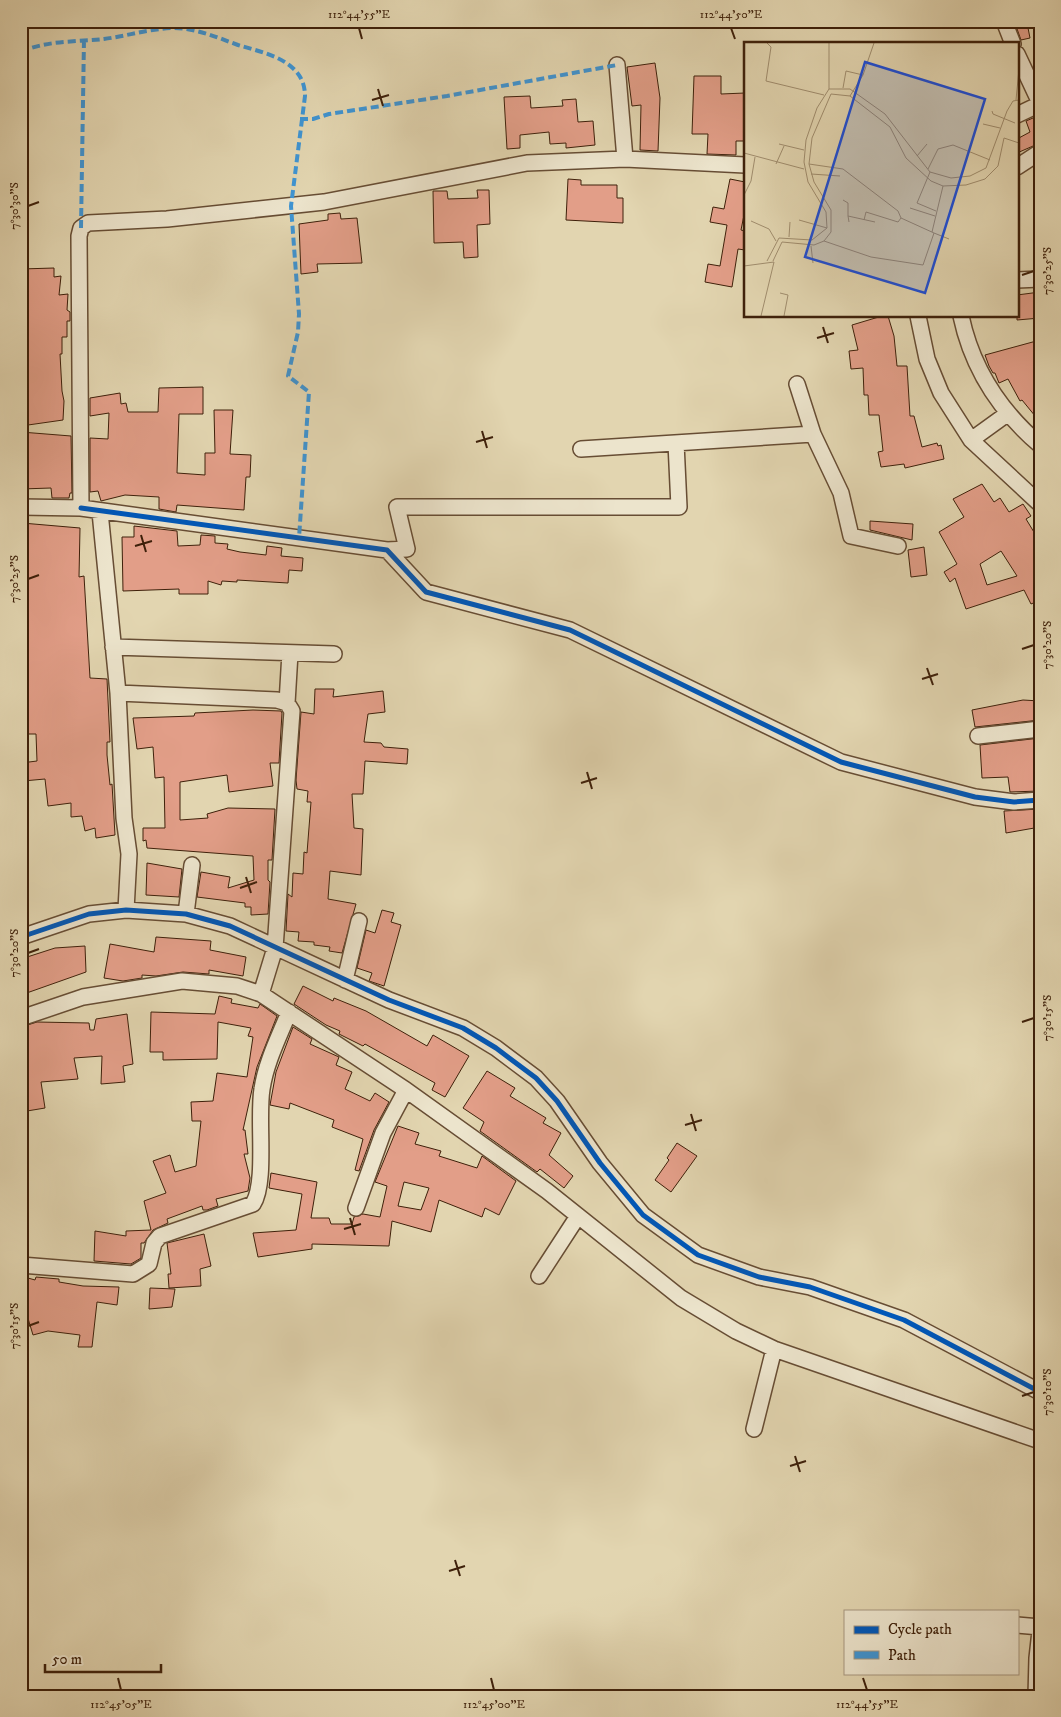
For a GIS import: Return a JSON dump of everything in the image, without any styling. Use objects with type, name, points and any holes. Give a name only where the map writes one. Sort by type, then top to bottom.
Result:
[{"type":"street","points":[[1004,21],[1012,42]]},
{"type":"street","points":[[1018,56],[1039,101],[1018,114]]},
{"type":"street","points":[[617,65],[625,159]]},
{"type":"street","points":[[1018,166],[1040,152]]},
{"type":"street","points":[[81,508],[79,236],[81,228],[88,223],[167,219],[324,202],[527,163],[625,159],[744,165]]},
{"type":"street","points":[[1018,280],[1040,279]]},
{"type":"street","points":[[918,318],[927,359],[938,384],[974,438],[1040,504]]},
{"type":"street","points":[[962,318],[976,366],[1001,418],[1040,445]]},
{"type":"street","points":[[797,384],[813,434],[841,493],[851,536],[898,546]]},
{"type":"street","points":[[974,438],[1001,418]]},
{"type":"street","points":[[582,448],[813,434]]},
{"type":"street","points":[[21,507],[81,508],[387,550],[407,549],[397,507],[679,508],[676,443]]},
{"type":"street","points":[[100,512],[118,693],[124,818],[129,854],[126,910]]},
{"type":"street","points":[[387,550],[426,592],[570,630],[841,762],[975,797],[1014,802],[1040,800]]},
{"type":"street","points":[[113,647],[334,654]]},
{"type":"street","points":[[261,994],[273,955],[292,719],[292,711],[287,703],[290,652]]},
{"type":"street","points":[[118,693],[277,700],[287,703]]},
{"type":"street","points":[[978,736],[1040,729]]},
{"type":"street","points":[[186,914],[192,866]]},
{"type":"street","points":[[21,937],[89,914],[126,910],[186,914],[230,926],[273,955],[345,980],[390,1000],[463,1028],[496,1048],[536,1078],[557,1101],[600,1163],[643,1215],[698,1255],[759,1277],[810,1287],[904,1320],[1040,1392]]},
{"type":"street","points":[[345,980],[359,921]]},
{"type":"street","points":[[21,1018],[83,997],[182,981],[237,986],[261,994],[406,1090],[578,1216],[681,1298],[736,1330],[774,1349],[1040,1441]]},
{"type":"street","points":[[21,1265],[133,1274],[149,1264],[154,1243],[160,1236],[253,1204],[260,1188],[259,1107],[262,1087],[270,1057],[289,1012]]},
{"type":"street","points":[[356,1208],[383,1133],[406,1090]]},
{"type":"street","points":[[540,1276],[578,1216]]},
{"type":"street","points":[[754,1429],[774,1349]]},
{"type":"street","points":[[1018,1625],[1040,1627]]},
{"type":"street","points":[[1036,1696],[1036,1658],[1040,1631]]},
{"type":"building","points":[[1027,23],[1030,38],[1021,40],[1016,26]]},
{"type":"building","points":[[655,63],[660,98],[658,151],[640,150],[641,105],[632,106],[627,67]]},
{"type":"building","points":[[694,76],[721,76],[721,94],[744,93],[744,141],[736,141],[736,155],[707,154],[708,134],[692,134]]},
{"type":"building","points":[[530,96],[531,108],[563,106],[562,100],[576,99],[578,122],[593,121],[595,145],[566,148],[566,143],[550,144],[549,132],[520,135],[520,148],[507,149],[504,97]]},
{"type":"building","points":[[1040,115],[1040,143],[1018,153],[1018,138],[1030,132],[1026,121]]},
{"type":"building","points":[[568,179],[581,180],[581,185],[617,185],[617,198],[623,198],[623,223],[566,220]]},
{"type":"building","points":[[730,179],[744,182],[744,215],[741,230],[744,231],[744,250],[738,249],[732,287],[705,282],[708,264],[720,266],[727,225],[710,222],[713,207],[724,209]]},
{"type":"building","points":[[477,190],[489,190],[490,224],[477,225],[478,257],[464,258],[463,242],[434,243],[433,191],[447,191],[448,199],[478,198]]},
{"type":"building","points":[[340,213],[341,219],[357,218],[362,263],[317,264],[318,272],[301,274],[299,224],[328,220],[328,214]]},
{"type":"building","points":[[54,268],[54,277],[61,276],[59,295],[68,294],[67,310],[70,312],[70,321],[67,321],[67,337],[62,337],[62,354],[60,354],[64,401],[63,420],[21,426],[21,322],[26,322],[27,291],[21,291],[21,269]]},
{"type":"building","points":[[1040,292],[1040,318],[1017,320],[1018,295]]},
{"type":"building","points":[[875,318],[889,318],[894,336],[897,366],[907,366],[910,416],[914,416],[922,447],[937,443],[938,446],[941,445],[944,459],[905,468],[904,464],[881,467],[878,452],[883,451],[879,415],[869,415],[868,395],[864,395],[863,368],[851,369],[849,351],[858,350],[852,325]]},
{"type":"building","points":[[1040,340],[1040,422],[1022,400],[1020,401],[1008,379],[999,383],[985,355]]},
{"type":"building","points":[[203,387],[203,414],[179,414],[177,473],[205,475],[205,453],[215,453],[214,410],[233,410],[230,454],[251,455],[250,477],[246,477],[244,510],[177,505],[176,512],[159,509],[159,497],[125,495],[101,501],[98,491],[90,492],[90,438],[108,439],[109,413],[90,416],[90,398],[120,393],[121,404],[126,403],[128,412],[158,412],[159,388]]},
{"type":"building","points":[[21,432],[71,436],[72,493],[70,493],[69,498],[52,498],[51,488],[21,489]]},
{"type":"building","points":[[982,484],[994,502],[1000,498],[1009,512],[1023,504],[1031,516],[1026,519],[1040,542],[1040,600],[1031,604],[1024,590],[966,609],[955,578],[950,582],[944,572],[957,564],[939,532],[964,517],[953,499]],"holes":[[[1001,551],[1017,576],[987,585],[980,564]]]},
{"type":"building","points":[[870,521],[913,524],[912,540],[870,530]]},
{"type":"building","points":[[22,523],[80,528],[79,577],[84,576],[90,678],[107,679],[110,742],[107,742],[107,755],[110,785],[112,784],[115,835],[96,838],[95,828],[85,831],[82,816],[71,817],[71,803],[48,806],[45,779],[23,781],[21,763],[37,761],[36,734],[24,734],[21,692],[21,684],[25,684],[21,651],[21,589],[25,588],[24,556],[21,556]]},
{"type":"building","points":[[134,526],[177,531],[178,546],[200,545],[201,535],[215,536],[215,543],[228,544],[227,549],[240,552],[266,555],[267,546],[282,548],[281,556],[303,558],[302,571],[289,570],[288,583],[237,580],[237,582],[222,581],[221,585],[208,581],[208,594],[179,594],[179,589],[123,591],[122,537],[134,537]]},
{"type":"building","points":[[924,547],[927,575],[911,577],[908,550]]},
{"type":"building","points":[[315,689],[334,689],[333,697],[383,691],[385,712],[368,714],[364,742],[381,743],[384,747],[408,749],[407,764],[365,761],[363,794],[352,794],[354,828],[363,829],[361,875],[330,871],[328,899],[356,904],[342,953],[329,951],[330,947],[314,945],[314,942],[298,941],[299,932],[286,931],[288,894],[292,897],[293,873],[303,874],[304,852],[307,853],[311,802],[307,802],[308,791],[297,789],[296,780],[301,712],[314,714]]},
{"type":"building","points":[[1023,700],[1040,701],[1040,720],[975,727],[972,710]]},
{"type":"building","points":[[253,710],[281,711],[282,713],[279,763],[270,763],[273,786],[229,792],[227,775],[180,782],[180,820],[208,818],[207,814],[228,808],[275,809],[272,860],[268,860],[268,880],[270,882],[268,914],[251,915],[251,907],[245,907],[245,903],[197,897],[201,872],[230,877],[228,888],[254,880],[253,856],[147,848],[146,840],[143,841],[143,828],[165,828],[164,777],[155,778],[153,747],[137,749],[133,718],[194,716],[195,713]]},
{"type":"building","points":[[1040,738],[1040,791],[1010,792],[1008,777],[982,778],[980,745]]},
{"type":"building","points":[[1040,809],[1040,827],[1006,833],[1004,811]]},
{"type":"building","points":[[147,863],[182,869],[179,897],[146,895]]},
{"type":"building","points":[[382,910],[394,913],[391,922],[401,925],[384,986],[369,981],[372,973],[357,968],[366,930],[375,933]]},
{"type":"building","points":[[156,937],[211,941],[210,950],[246,957],[243,976],[209,970],[209,974],[183,972],[156,976],[142,975],[142,978],[123,981],[104,978],[110,944],[154,952]]},
{"type":"building","points":[[85,946],[86,972],[21,995],[21,959],[55,948]]},
{"type":"building","points":[[303,986],[333,1001],[334,998],[366,1011],[427,1046],[433,1035],[469,1056],[445,1097],[432,1090],[435,1083],[365,1044],[363,1046],[339,1034],[340,1031],[326,1025],[294,1004]]},
{"type":"building","points":[[219,996],[232,999],[231,1003],[258,1008],[260,1004],[277,1016],[257,1067],[243,1130],[245,1130],[248,1154],[244,1154],[250,1178],[248,1191],[216,1199],[218,1206],[207,1210],[203,1210],[202,1206],[167,1219],[168,1223],[153,1230],[144,1243],[141,1243],[141,1258],[131,1264],[94,1261],[95,1231],[126,1236],[126,1231],[151,1230],[144,1201],[166,1193],[153,1161],[170,1155],[175,1172],[196,1166],[201,1121],[192,1121],[191,1102],[213,1101],[217,1073],[247,1077],[253,1037],[248,1036],[251,1028],[218,1022],[217,1059],[163,1060],[163,1052],[150,1052],[151,1012],[215,1014]]},
{"type":"building","points":[[127,1014],[133,1064],[123,1066],[125,1082],[101,1084],[102,1056],[74,1058],[78,1079],[41,1082],[45,1108],[21,1112],[21,1027],[37,1022],[89,1023],[90,1030],[94,1030],[96,1019]]},
{"type":"building","points":[[293,1027],[312,1039],[310,1044],[339,1057],[336,1065],[352,1072],[345,1089],[370,1101],[375,1093],[389,1102],[374,1130],[359,1171],[355,1170],[363,1139],[332,1127],[334,1120],[290,1103],[289,1109],[270,1105],[276,1072]]},
{"type":"building","points":[[487,1071],[515,1088],[510,1096],[546,1118],[543,1123],[561,1133],[549,1155],[573,1176],[564,1188],[540,1169],[537,1172],[480,1131],[484,1122],[463,1108]]},
{"type":"building","points":[[398,1126],[419,1133],[415,1144],[441,1151],[439,1156],[477,1168],[482,1156],[516,1181],[499,1215],[485,1208],[482,1217],[439,1200],[431,1232],[392,1221],[389,1246],[312,1244],[312,1249],[258,1257],[253,1233],[296,1230],[302,1194],[269,1188],[271,1173],[317,1182],[311,1218],[329,1218],[331,1224],[352,1224],[354,1217],[363,1214],[380,1217],[387,1186],[375,1182]],"holes":[[[404,1182],[429,1188],[421,1210],[398,1206]]]},
{"type":"building","points":[[677,1143],[697,1156],[671,1192],[655,1180],[669,1160],[667,1158]]},
{"type":"building","points":[[204,1234],[211,1266],[200,1269],[201,1286],[169,1288],[168,1274],[171,1274],[167,1243]]},
{"type":"building","points":[[21,1276],[35,1280],[36,1277],[59,1279],[59,1282],[83,1286],[119,1287],[117,1305],[97,1302],[92,1347],[78,1347],[80,1335],[48,1331],[33,1335],[24,1305],[21,1305]]},
{"type":"building","points":[[150,1288],[175,1289],[172,1307],[149,1309]]},
{"type":"marked path","points":[[21,52],[52,43],[104,39],[146,31],[181,28],[271,55],[291,66],[298,74],[303,84],[305,96],[291,206],[299,314],[298,332],[288,376],[309,392],[299,538]]},
{"type":"marked path","points":[[81,228],[84,39]]},
{"type":"marked path","points":[[300,119],[313,119],[329,114],[447,96],[617,65]]},
{"type":"cycle path","points":[[81,508],[387,550],[426,592],[570,630],[841,762],[975,797],[1014,802],[1040,800]]},
{"type":"cycle path","points":[[21,937],[89,914],[126,910],[186,914],[230,926],[389,1000],[463,1028],[496,1048],[536,1078],[557,1101],[600,1163],[643,1215],[698,1255],[759,1277],[810,1287],[904,1320],[1040,1392]]}]
